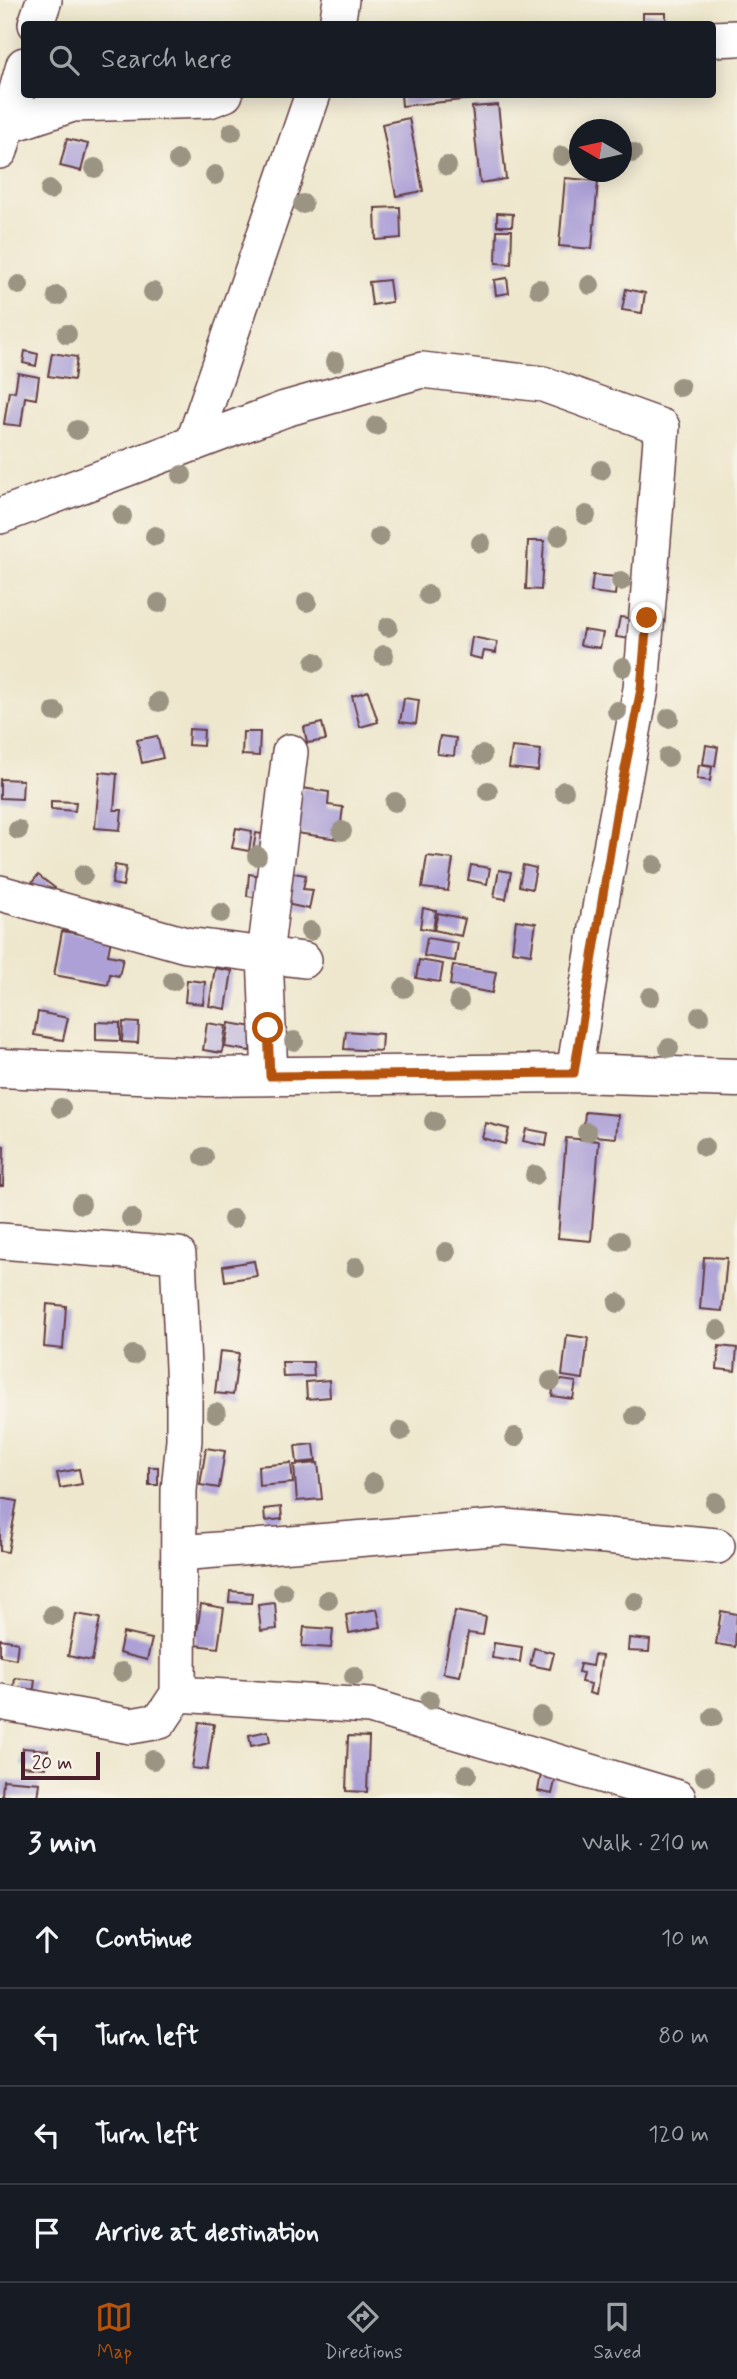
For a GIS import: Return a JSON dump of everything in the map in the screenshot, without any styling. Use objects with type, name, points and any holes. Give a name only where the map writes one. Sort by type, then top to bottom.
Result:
[{"type":"main road","points":[[0,1068],[206,1077],[574,1073],[737,1078]]},
{"type":"street","points":[[37,21],[44,0]]},
{"type":"street","points":[[338,21],[341,0]]},
{"type":"street","points":[[716,39],[737,38]]},
{"type":"street","points":[[2,131],[21,74]]},
{"type":"street","points":[[2,131],[74,104],[214,98]]},
{"type":"street","points":[[193,444],[312,98]]},
{"type":"street","points":[[0,516],[285,409],[422,370],[543,384],[662,427],[641,689],[617,809],[574,1073]]},
{"type":"street","points":[[270,1076],[265,955],[290,752]]},
{"type":"street","points":[[0,893],[186,945],[304,960]]},
{"type":"street","points":[[0,1241],[178,1255],[184,1390],[184,1440],[179,1490],[178,1694],[160,1721],[131,1726],[0,1702]]},
{"type":"street","points":[[178,1553],[505,1527],[717,1546]]},
{"type":"street","points":[[178,1694],[370,1706],[678,1798]]},
{"type":"building","points":[[643,13],[666,13],[666,21],[643,21]]},
{"type":"building","points":[[401,98],[483,98],[402,106]]},
{"type":"building","points":[[498,105],[506,179],[480,183],[472,107]]},
{"type":"building","points":[[409,118],[423,191],[396,196],[382,124]]},
{"type":"building","points":[[67,139],[88,144],[81,171],[60,166]]},
{"type":"building","points":[[565,178],[569,178],[569,182],[598,182],[592,249],[559,246]]},
{"type":"building","points":[[400,207],[401,238],[376,240],[375,208]]},
{"type":"building","points":[[497,213],[513,214],[512,226],[497,226]]},
{"type":"building","points":[[497,230],[512,230],[511,264],[496,263]]},
{"type":"building","points":[[507,278],[509,293],[496,295],[494,280]]},
{"type":"building","points":[[389,280],[392,302],[372,305],[369,282]]},
{"type":"building","points":[[626,289],[645,293],[642,313],[622,310]]},
{"type":"building","points":[[25,351],[38,354],[36,366],[23,363]]},
{"type":"building","points":[[52,353],[77,357],[74,380],[48,376]]},
{"type":"building","points":[[18,373],[39,377],[36,399],[25,397],[21,426],[4,424],[9,391],[15,392]]},
{"type":"building","points":[[528,541],[544,541],[541,590],[526,589]]},
{"type":"building","points":[[593,575],[617,577],[615,595],[591,592]]},
{"type":"building","points":[[620,617],[641,620],[637,640],[616,637]]},
{"type":"building","points":[[583,630],[603,633],[600,648],[580,645]]},
{"type":"building","points":[[472,637],[497,642],[496,653],[484,651],[482,659],[469,656]]},
{"type":"building","points":[[368,691],[378,722],[360,727],[352,696]]},
{"type":"building","points":[[404,698],[419,700],[416,724],[400,722]]},
{"type":"building","points":[[322,723],[326,740],[307,743],[304,727]]},
{"type":"building","points":[[189,729],[204,730],[203,746],[188,745]]},
{"type":"building","points":[[243,732],[260,732],[259,756],[242,755]]},
{"type":"building","points":[[157,736],[163,758],[142,763],[137,740]]},
{"type":"building","points":[[440,736],[456,738],[454,756],[437,754]]},
{"type":"building","points":[[706,745],[718,747],[715,766],[703,764]]},
{"type":"building","points":[[512,747],[541,750],[538,771],[509,768]]},
{"type":"building","points":[[699,765],[712,767],[710,781],[697,779]]},
{"type":"building","points":[[100,772],[117,774],[114,810],[122,810],[120,830],[95,828]]},
{"type":"building","points":[[0,779],[23,780],[22,799],[0,798]]},
{"type":"building","points":[[302,788],[329,792],[328,805],[343,807],[339,839],[296,833]]},
{"type":"building","points":[[51,801],[76,802],[75,811],[51,809]]},
{"type":"building","points":[[236,828],[252,831],[249,851],[232,848]]},
{"type":"building","points":[[256,833],[267,835],[265,852],[253,851]]},
{"type":"building","points":[[427,856],[453,859],[448,891],[422,888]]},
{"type":"building","points":[[115,865],[126,867],[123,886],[112,884]]},
{"type":"building","points":[[471,865],[490,868],[487,884],[468,880]]},
{"type":"building","points":[[523,865],[536,868],[532,889],[519,886]]},
{"type":"building","points":[[499,870],[511,872],[506,899],[494,897]]},
{"type":"building","points":[[288,872],[306,875],[303,889],[313,890],[309,909],[282,903]]},
{"type":"building","points":[[249,874],[261,876],[259,898],[247,896]]},
{"type":"building","points":[[38,875],[55,888],[49,897],[31,884]]},
{"type":"building","points":[[423,908],[436,911],[433,930],[420,928]]},
{"type":"building","points":[[438,913],[465,919],[461,936],[434,930]]},
{"type":"building","points":[[516,920],[536,923],[531,954],[512,951]]},
{"type":"building","points":[[62,931],[111,939],[108,955],[123,958],[119,976],[110,974],[108,985],[54,975]]},
{"type":"building","points":[[427,938],[458,943],[455,961],[424,956]]},
{"type":"building","points":[[419,960],[443,964],[440,982],[416,978]]},
{"type":"building","points":[[453,965],[496,972],[492,993],[450,985]]},
{"type":"building","points":[[215,968],[232,971],[226,1009],[209,1006]]},
{"type":"building","points":[[187,980],[205,982],[203,1004],[185,1002]]},
{"type":"building","points":[[38,1012],[68,1018],[63,1040],[34,1035]]},
{"type":"building","points":[[96,1022],[120,1023],[120,1041],[96,1040]]},
{"type":"building","points":[[123,1022],[139,1023],[138,1043],[122,1042]]},
{"type":"building","points":[[207,1023],[226,1026],[222,1053],[203,1050]]},
{"type":"building","points":[[229,1023],[254,1027],[250,1051],[225,1047]]},
{"type":"building","points":[[346,1031],[382,1034],[381,1051],[344,1049]]},
{"type":"building","points":[[585,1112],[618,1115],[616,1138],[583,1135]]},
{"type":"building","points":[[486,1123],[509,1129],[505,1144],[482,1138]]},
{"type":"building","points":[[526,1129],[548,1133],[546,1146],[523,1141]]},
{"type":"building","points":[[566,1138],[599,1141],[591,1241],[558,1238]]},
{"type":"building","points":[[0,1146],[4,1146],[3,1186],[0,1186]]},
{"type":"building","points":[[704,1257],[727,1258],[722,1311],[700,1309]]},
{"type":"building","points":[[254,1261],[257,1276],[225,1281],[223,1266]]},
{"type":"building","points":[[47,1304],[66,1306],[63,1349],[44,1347]]},
{"type":"building","points":[[567,1335],[588,1338],[583,1379],[562,1376]]},
{"type":"building","points":[[719,1346],[737,1348],[735,1371],[717,1369]]},
{"type":"building","points":[[220,1351],[239,1353],[233,1395],[215,1393]]},
{"type":"building","points":[[282,1362],[313,1362],[314,1376],[283,1377]]},
{"type":"building","points":[[555,1379],[576,1382],[573,1399],[552,1396]]},
{"type":"building","points":[[329,1380],[330,1397],[307,1399],[306,1382]]},
{"type":"building","points":[[314,1444],[316,1461],[297,1463],[295,1446]]},
{"type":"building","points":[[206,1448],[225,1451],[219,1488],[200,1485]]},
{"type":"building","points":[[291,1463],[293,1483],[259,1486],[258,1466]]},
{"type":"building","points":[[318,1463],[322,1499],[297,1501],[294,1465]]},
{"type":"building","points":[[149,1467],[158,1467],[158,1485],[149,1485]]},
{"type":"building","points":[[79,1469],[82,1484],[60,1488],[57,1473]]},
{"type":"building","points":[[0,1498],[17,1501],[8,1552],[0,1551]]},
{"type":"building","points":[[281,1507],[282,1519],[265,1521],[264,1509]]},
{"type":"building","points":[[230,1591],[252,1593],[251,1603],[229,1602]]},
{"type":"building","points":[[275,1603],[277,1629],[261,1631],[258,1605]]},
{"type":"building","points":[[201,1604],[224,1608],[218,1648],[195,1645]]},
{"type":"building","points":[[377,1609],[381,1627],[349,1633],[346,1615]]},
{"type":"building","points":[[455,1611],[486,1617],[483,1635],[468,1633],[460,1676],[443,1673]]},
{"type":"building","points":[[721,1611],[737,1614],[735,1647],[716,1644]]},
{"type":"building","points":[[76,1614],[100,1618],[92,1661],[68,1656]]},
{"type":"building","points":[[304,1627],[333,1629],[331,1648],[302,1646]]},
{"type":"building","points":[[123,1633],[152,1639],[147,1660],[119,1653]]},
{"type":"building","points":[[629,1638],[650,1640],[649,1652],[628,1651]]},
{"type":"building","points":[[0,1639],[18,1642],[16,1659],[0,1656]]},
{"type":"building","points":[[494,1643],[522,1647],[520,1662],[492,1658]]},
{"type":"building","points":[[534,1648],[554,1653],[550,1669],[530,1665]]},
{"type":"building","points":[[594,1655],[602,1656],[596,1695],[589,1693],[591,1684],[581,1682],[583,1673],[578,1672],[580,1664],[592,1666]]},
{"type":"building","points":[[15,1678],[35,1680],[32,1703],[12,1701]]},
{"type":"building","points":[[199,1722],[214,1724],[207,1770],[192,1768]]},
{"type":"building","points":[[268,1731],[270,1742],[251,1746],[249,1735]]},
{"type":"building","points":[[348,1736],[369,1737],[367,1792],[346,1791]]},
{"type":"building","points":[[23,1748],[48,1750],[46,1768],[21,1766]]},
{"type":"building","points":[[541,1774],[556,1777],[552,1794],[538,1791]]},
{"type":"building","points":[[3,1780],[40,1783],[38,1798],[2,1796]]},
{"type":"route","points":[[268,1028],[270,1076],[574,1073],[617,809],[641,689],[647,618]]}]
